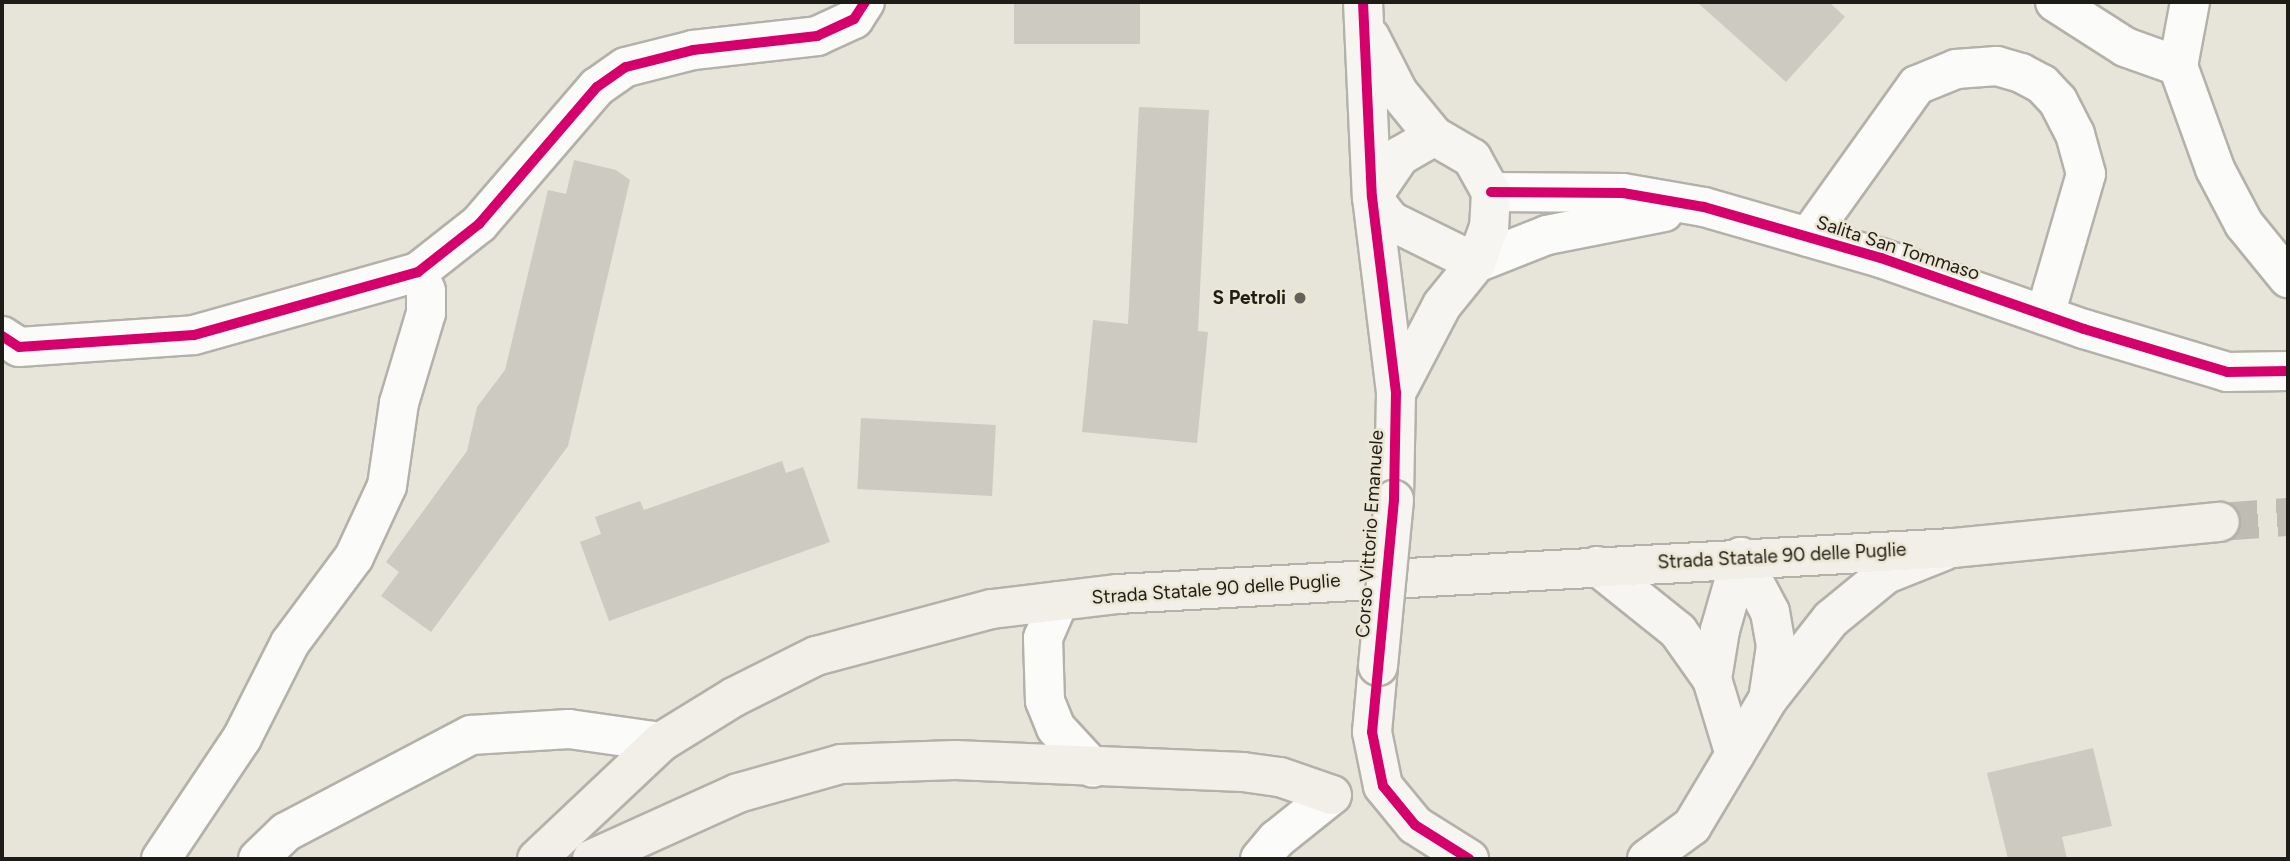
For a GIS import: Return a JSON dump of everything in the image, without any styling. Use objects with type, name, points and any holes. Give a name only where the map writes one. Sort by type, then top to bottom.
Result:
[{"type":"main road","name":"Strada Statale 90 delle Puglie","points":[[537,859],[661,742],[734,697],[816,656],[906,628],[992,609],[1059,601],[1597,566],[1953,548],[2220,523]]},
{"type":"main road","points":[[592,859],[738,793],[841,764],[954,760],[1093,768],[1243,772],[1280,777],[1332,795]]},
{"type":"street","points":[[2,336],[19,347],[194,335],[418,272],[479,224],[597,87],[626,67],[693,50],[817,36],[854,19],[865,2]]},
{"type":"street","points":[[2055,2],[2125,47],[2178,66]]},
{"type":"street","points":[[2190,2],[2178,66],[2215,169],[2244,223],[2288,278]]},
{"type":"street","name":"Corso Vittorio Emanuele","points":[[1363,12],[1398,92],[1434,136],[1472,159],[1491,192],[1489,227],[1476,263],[1442,305],[1396,393]]},
{"type":"street","name":"Corso Vittorio Emanuele","points":[[1363,12],[1372,197],[1396,393],[1394,500],[1372,732],[1383,786],[1415,825],[1469,859]]},
{"type":"street","points":[[1808,237],[1917,85],[1956,69],[1997,66],[2021,73],[2042,83],[2058,101],[2075,134],[2086,174],[2045,315]]},
{"type":"street","points":[[1434,136],[1400,156],[1372,197],[1391,221],[1476,263]]},
{"type":"street","name":"Salita San Tommaso","points":[[1491,192],[1623,192],[1704,207],[1808,237],[2228,372],[2288,371]]},
{"type":"street","name":"Salita San Tommaso","points":[[1476,263],[1548,235],[1622,218],[1704,207]]},
{"type":"street","points":[[161,859],[242,738],[290,643],[354,557],[387,486],[399,403],[426,313],[426,291],[418,272]]},
{"type":"street","points":[[1647,859],[1692,826],[1768,699],[1831,618],[1885,574],[1953,548]]},
{"type":"street","points":[[1741,557],[1769,612],[1776,646],[1768,699]]},
{"type":"street","points":[[1712,679],[1720,630],[1741,557]]},
{"type":"street","points":[[1597,566],[1678,631],[1712,679],[1735,755]]},
{"type":"street","points":[[1059,601],[1043,638],[1045,701],[1056,728],[1093,768]]},
{"type":"street","points":[[258,859],[286,832],[471,735],[569,729],[661,742]]},
{"type":"street","points":[[1260,859],[1277,839],[1332,795],[1383,786]]},
{"type":"building","points":[[1014,2],[1140,2],[1140,44],[1014,44]]},
{"type":"building","points":[[1697,2],[1829,2],[1845,17],[1786,82]]},
{"type":"building","points":[[1139,107],[1209,110],[1198,331],[1208,332],[1197,443],[1082,432],[1093,320],[1128,324]]},
{"type":"building","points":[[574,160],[616,170],[630,180],[568,446],[431,632],[381,596],[399,572],[386,562],[467,451],[477,407],[505,370],[548,190],[566,194]]},
{"type":"building","points":[[861,418],[996,425],[992,496],[857,489]]},
{"type":"building","points":[[782,461],[786,473],[803,467],[830,542],[609,621],[580,542],[601,534],[595,517],[640,501],[644,510]]},
{"type":"building","points":[[2093,748],[2112,826],[2062,837],[2067,859],[2008,859],[1987,773]]},
{"type":"tunnel","points":[[2220,522],[2288,517]]},
{"type":"cycle path","points":[[2,336],[19,347],[194,335],[418,272],[479,224],[597,87],[626,67],[693,50],[817,36],[854,19],[865,2]]},
{"type":"cycle path","points":[[1363,2],[1372,197],[1396,393],[1394,500],[1372,732],[1383,786],[1415,825],[1469,859]]},
{"type":"cycle path","points":[[1491,192],[1623,193],[1704,207],[1881,258],[2084,329],[2227,372],[2288,371]]},
{"type":"place","name":"S Petroli","points":[[1300,298]]}]
